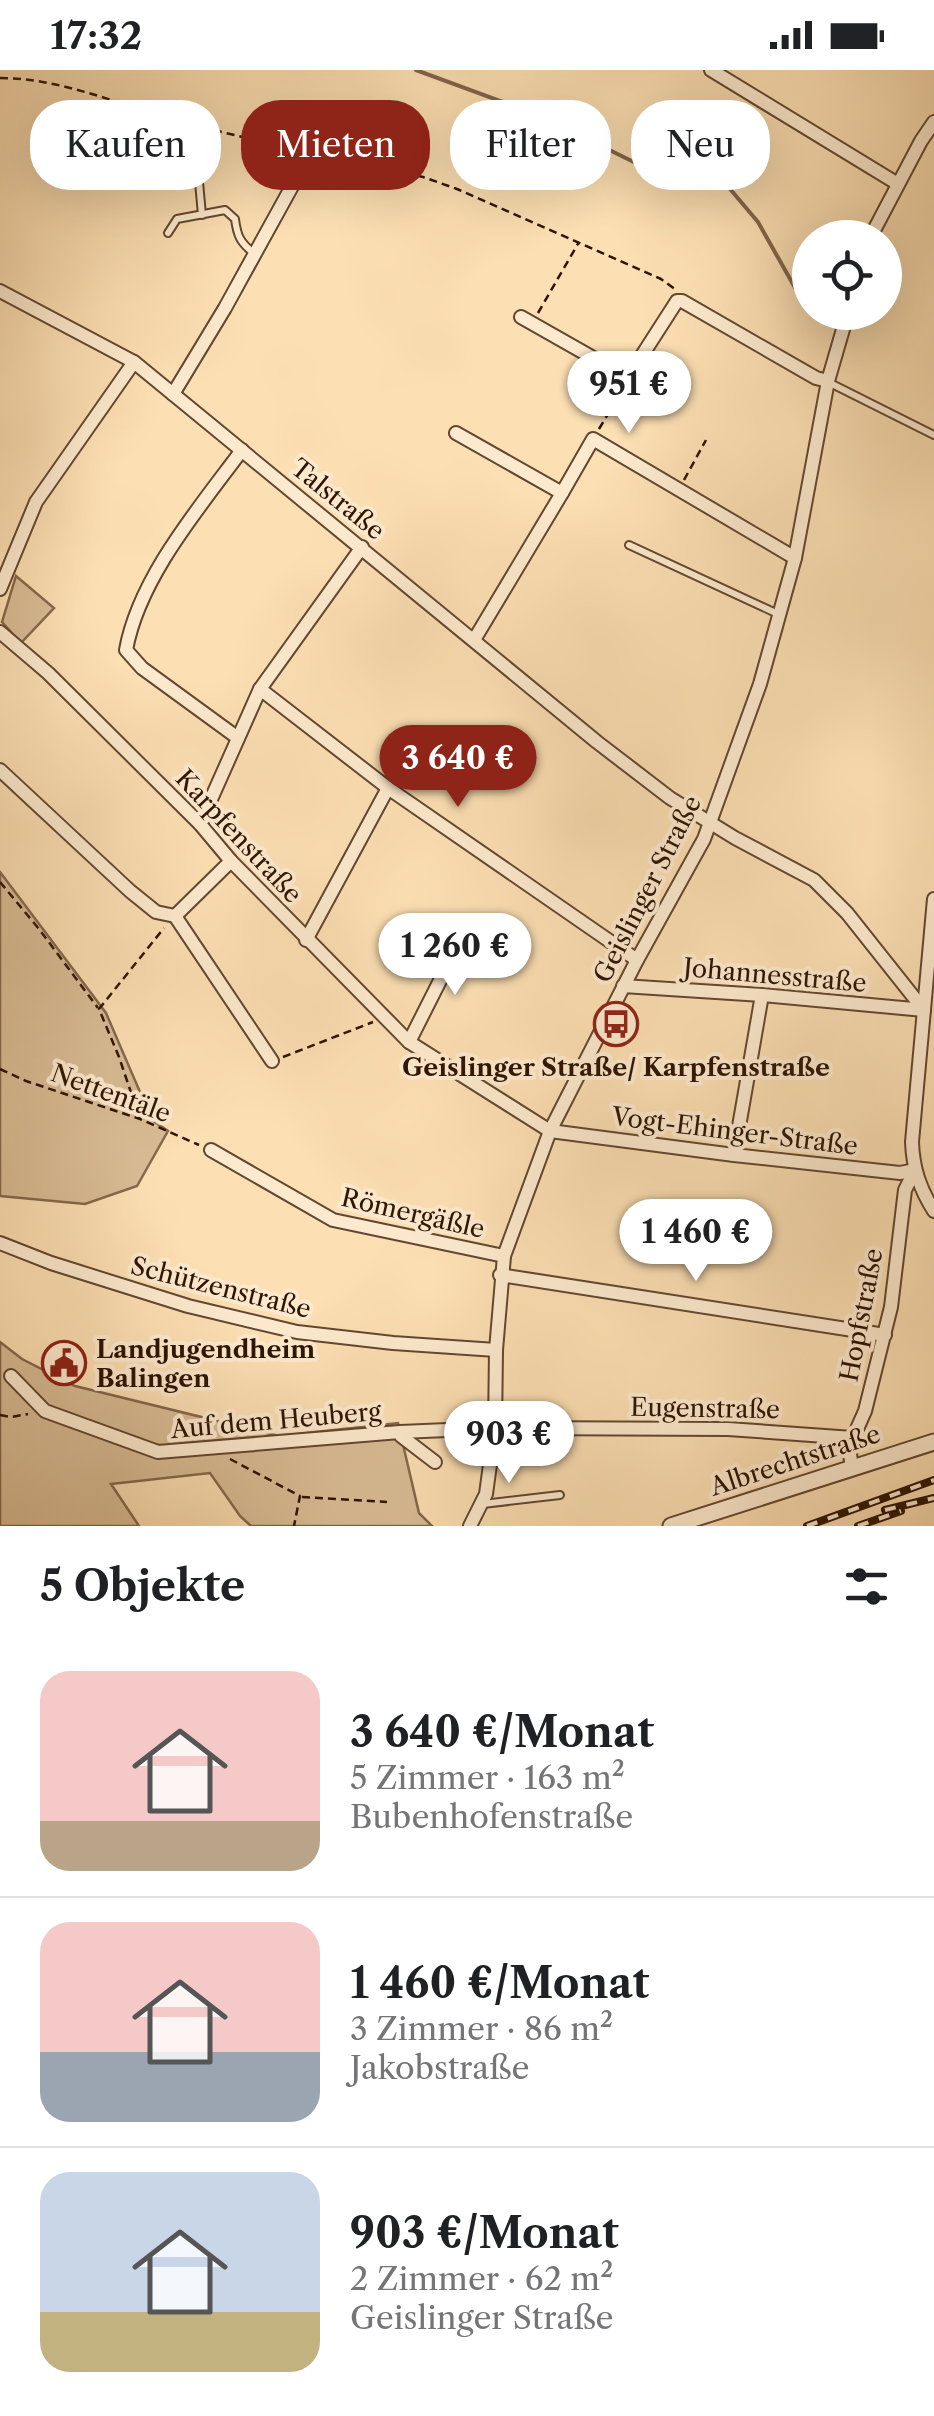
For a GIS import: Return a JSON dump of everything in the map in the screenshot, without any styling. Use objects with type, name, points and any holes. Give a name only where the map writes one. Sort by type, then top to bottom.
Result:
[{"type":"street","points":[[711,70],[898,184]]},
{"type":"street","points":[[879,220],[934,122]]},
{"type":"street","points":[[174,394],[290,190]]},
{"type":"street","name":"Talstraße","points":[[0,291],[134,362],[670,798],[814,880],[924,1010]]},
{"type":"street","points":[[526,320],[625,376],[632,372],[677,301],[682,301],[828,382]]},
{"type":"street","name":"Geislinger Straße","points":[[470,1526],[486,1494],[495,1428],[496,1350],[504,1256],[550,1130],[710,822],[760,684],[780,614],[795,558],[828,382],[843,330]]},
{"type":"street","points":[[0,589],[36,502],[134,362]]},
{"type":"street","points":[[456,433],[562,494]]},
{"type":"street","points":[[474,640],[593,439],[795,558]]},
{"type":"street","points":[[238,738],[142,668],[126,650],[130,628],[168,550],[242,450]]},
{"type":"street","points":[[200,824],[260,689],[362,547]]},
{"type":"street","name":"Karpfenstraße","points":[[0,632],[200,824],[306,940],[409,1042],[550,1130]]},
{"type":"street","points":[[260,689],[388,788],[636,960]]},
{"type":"street","points":[[0,770],[156,912],[175,916],[272,1061]]},
{"type":"street","points":[[306,940],[388,788]]},
{"type":"street","points":[[175,916],[231,861]]},
{"type":"street","points":[[934,899],[912,1142],[919,1187],[934,1211]]},
{"type":"street","points":[[409,1042],[462,935]]},
{"type":"street","name":"Johannesstraße","points":[[623,986],[924,1010]]},
{"type":"street","points":[[734,1155],[762,995]]},
{"type":"street","name":"Vogt-Ehinger-Straße","points":[[550,1130],[734,1155],[900,1173],[915,1170]]},
{"type":"street","name":"Römergäßle","points":[[210,1150],[333,1220],[504,1256]]},
{"type":"street","name":"Hopfstraße","points":[[852,1468],[853,1438],[864,1411],[891,1306],[904,1190],[915,1170]]},
{"type":"street","name":"Schützenstraße","points":[[0,1243],[50,1263],[188,1306],[296,1332],[496,1350]]},
{"type":"street","points":[[500,1275],[885,1334]]},
{"type":"street","name":"Auf dem Heuberg","points":[[6,1372],[45,1411],[158,1452],[495,1428]]},
{"type":"street","name":"Eugenstraße","points":[[495,1428],[728,1429],[853,1438]]},
{"type":"street","name":"Auf dem Heuberg","points":[[400,1432],[435,1462]]},
{"type":"street","name":"Albrechtstraße","points":[[671,1526],[934,1442]]},
{"type":"lane","points":[[200,190],[202,214]]},
{"type":"lane","points":[[168,233],[177,219],[225,210],[235,219],[242,244],[254,253]]},
{"type":"lane","points":[[828,382],[934,435]]},
{"type":"lane","points":[[630,545],[780,614]]},
{"type":"lane","points":[[482,1504],[560,1495]]},
{"type":"path","points":[[0,78],[31,80],[109,100]]},
{"type":"path","points":[[430,180],[661,279],[674,287],[682,301]]},
{"type":"path","points":[[526,320],[579,242]]},
{"type":"path","points":[[593,439],[626,382],[625,376]]},
{"type":"path","points":[[679,490],[706,440]]},
{"type":"path","points":[[0,882],[99,1010],[120,1057],[140,1119]]},
{"type":"path","points":[[99,1010],[175,916]]},
{"type":"path","points":[[295,1052],[364,1025]]},
{"type":"path","name":"Nettentäle","points":[[0,1069],[140,1119],[210,1150]]},
{"type":"path","points":[[0,1416],[45,1411]]},
{"type":"path","points":[[211,1449],[300,1496],[387,1502]]},
{"type":"path","points":[[294,1526],[300,1496]]},
{"type":"shaded area","points":[[16,576],[54,608],[21,643],[2,622]]},
{"type":"shaded area","points":[[0,872],[106,1013],[152,1120],[168,1131],[137,1186],[85,1204],[0,1196]]},
{"type":"shaded area","points":[[0,1342],[22,1359],[75,1386],[279,1436],[398,1423],[419,1513],[432,1526],[251,1526],[210,1473],[111,1484],[139,1526],[0,1526]]},
{"type":"waterway","points":[[416,70],[541,116],[680,185],[725,183],[758,222],[792,282]]},
{"type":"railway","points":[[807,1526],[934,1480]]},
{"type":"railway","points":[[885,1510],[934,1498]]},
{"type":"railway","points":[[858,1526],[901,1511]]},
{"type":"place","name":"Geislinger Straße/ Karpfenstraße","points":[[616,1024]]},
{"type":"place","name":"Landjugendheim Balingen","points":[[64,1363]]}]
